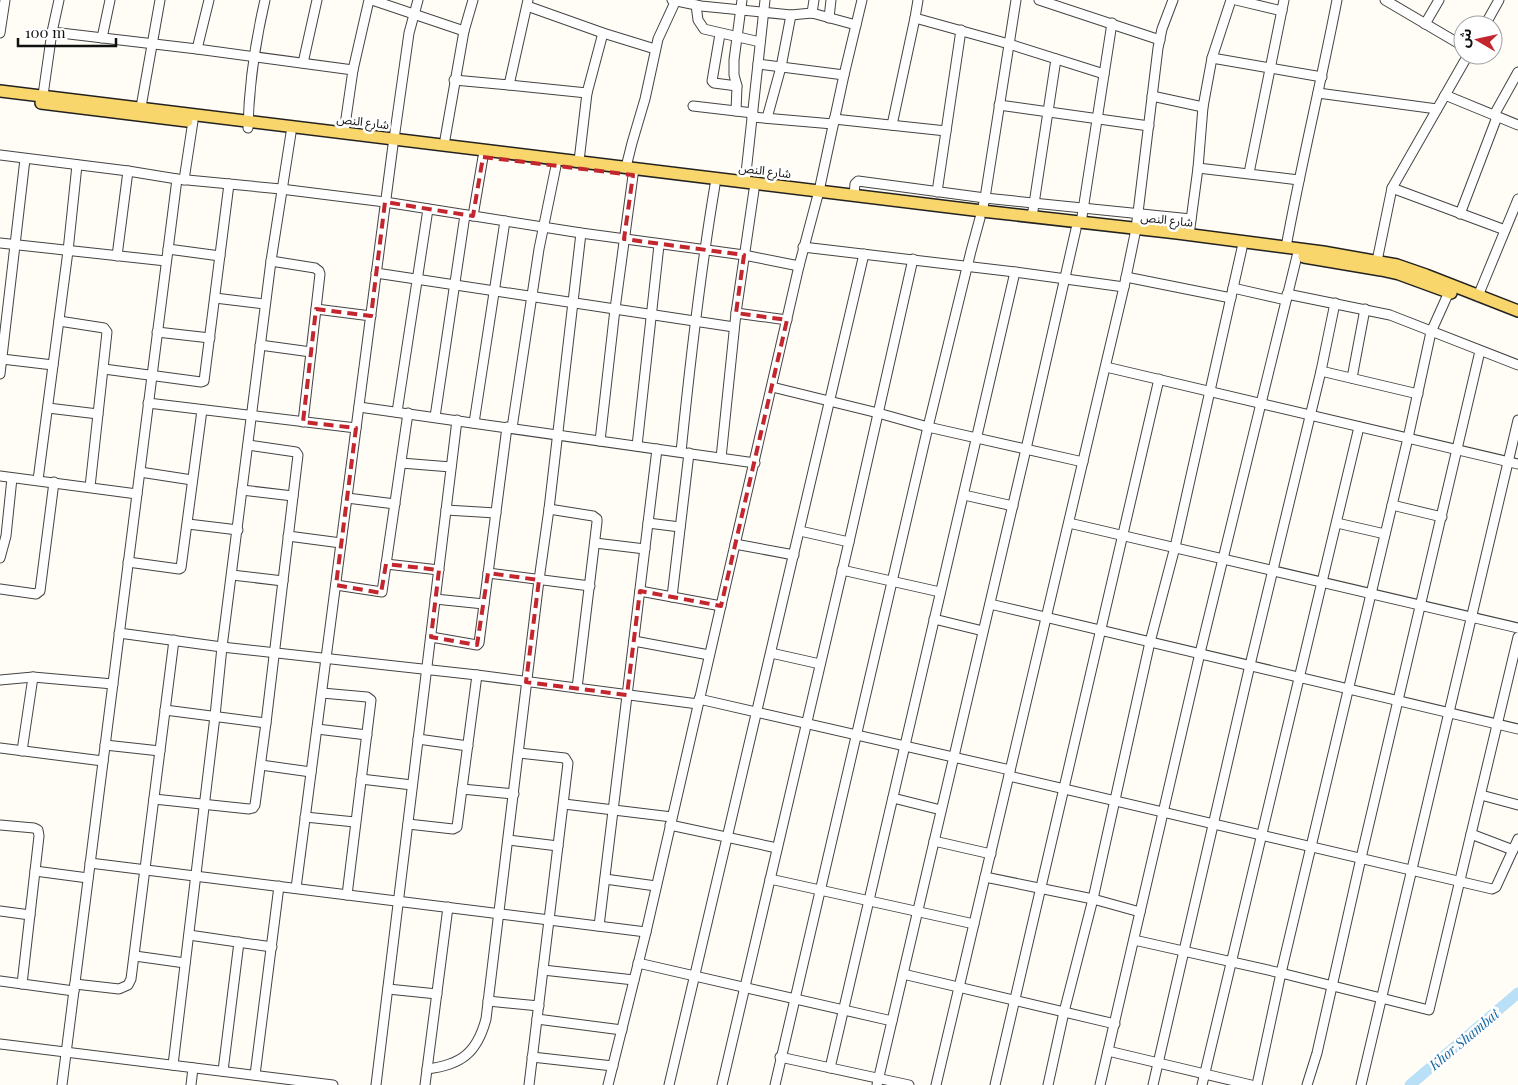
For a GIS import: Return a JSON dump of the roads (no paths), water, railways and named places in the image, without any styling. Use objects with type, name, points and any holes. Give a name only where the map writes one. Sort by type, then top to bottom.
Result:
[{"type":"main road","name":"شارع النص","points":[[0,91],[141,107],[248,124],[291,133],[444,145],[540,161],[556,166],[631,170],[745,182],[818,195],[854,195],[890,199],[981,215],[1032,217],[1078,226]]},
{"type":"main road","name":"شارع النص","points":[[0,98],[193,121],[344,132],[483,157],[540,161],[579,161],[715,185],[818,195],[1078,226],[1242,248],[1399,274],[1518,318]]},
{"type":"main road","name":"شارع النص","points":[[1135,233],[1189,235],[1397,265],[1518,310]]},
{"type":"street","points":[[0,27],[5,0]]},
{"type":"street","points":[[43,95],[52,32],[59,0]]},
{"type":"street","points":[[102,38],[110,0]]},
{"type":"street","points":[[141,107],[160,0]]},
{"type":"street","points":[[197,49],[209,0]]},
{"type":"street","points":[[248,124],[249,88],[253,56],[264,0]]},
{"type":"street","points":[[303,63],[317,0]]},
{"type":"street","points":[[344,132],[353,70],[370,0],[464,31]]},
{"type":"street","points":[[296,888],[403,64],[418,0]]},
{"type":"street","points":[[444,145],[454,80],[464,31],[473,0]]},
{"type":"street","points":[[600,441],[624,239],[632,143],[645,99],[655,49],[674,0],[696,5],[741,5],[764,12],[791,15],[812,13],[856,25]]},
{"type":"street","points":[[745,182],[765,0]]},
{"type":"street","points":[[812,13],[814,0]]},
{"type":"street","points":[[829,18],[831,0]]},
{"type":"street","points":[[608,1085],[646,932],[803,247],[818,195],[862,0]]},
{"type":"street","points":[[892,125],[918,0]]},
{"type":"street","points":[[774,1085],[928,427],[967,266],[986,198],[1016,0]]},
{"type":"street","points":[[1039,0],[1066,4],[1160,40]]},
{"type":"street","points":[[940,1084],[959,987],[1124,288],[1135,233],[1160,40],[1173,0]]},
{"type":"street","points":[[1189,235],[1198,168],[1203,107],[1212,58],[1231,0]]},
{"type":"street","points":[[1236,0],[1282,11]]},
{"type":"street","points":[[1249,174],[1272,68],[1284,0]]},
{"type":"street","points":[[1286,248],[1337,0]]},
{"type":"street","points":[[1385,0],[1453,40]]},
{"type":"street","points":[[1425,24],[1439,0]]},
{"type":"street","points":[[1491,15],[1499,0]]},
{"type":"street","points":[[509,85],[528,3],[603,33],[655,49]]},
{"type":"street","points":[[696,5],[698,20],[701,26],[708,31],[760,42]]},
{"type":"street","points":[[736,111],[737,86],[734,74],[734,60],[741,5]]},
{"type":"street","points":[[767,118],[781,66],[791,15]]},
{"type":"street","points":[[915,18],[1009,44],[1104,74]]},
{"type":"street","points":[[877,1082],[1013,506],[1064,278],[1084,208],[1112,23]]},
{"type":"street","points":[[937,192],[961,30]]},
{"type":"street","points":[[52,32],[353,70]]},
{"type":"street","points":[[579,161],[588,92],[603,33]]},
{"type":"street","points":[[720,34],[713,82],[737,86]]},
{"type":"street","points":[[716,57],[734,60]]},
{"type":"street","points":[[1212,58],[1322,77]]},
{"type":"street","points":[[1032,217],[1056,59]]},
{"type":"street","points":[[758,64],[844,75]]},
{"type":"street","points":[[1377,261],[1392,188],[1462,65]]},
{"type":"street","points":[[1460,214],[1495,116],[1518,72]]},
{"type":"street","points":[[454,80],[588,92]]},
{"type":"street","points":[[1318,93],[1437,109]]},
{"type":"street","points":[[1445,95],[1518,126]]},
{"type":"street","points":[[1152,96],[1203,107]]},
{"type":"street","points":[[999,105],[1149,126]]},
{"type":"street","points":[[693,106],[736,111],[767,118],[892,125],[946,131]]},
{"type":"street","points":[[62,1085],[166,261],[193,121]]},
{"type":"street","points":[[173,1065],[270,261],[291,133]]},
{"type":"street","points":[[0,155],[181,179],[386,202],[581,234],[704,250],[799,266]]},
{"type":"street","points":[[435,417],[455,284],[483,157]]},
{"type":"street","points":[[0,374],[4,313],[16,245],[26,158]]},
{"type":"street","points":[[38,480],[68,251],[77,165]]},
{"type":"street","points":[[431,637],[478,645],[510,428],[556,166]]},
{"type":"street","points":[[1198,168],[1299,180]]},
{"type":"street","points":[[117,256],[128,171]]},
{"type":"street","points":[[854,195],[855,184],[858,181],[986,198],[1191,219]]},
{"type":"street","points":[[104,368],[204,381],[229,184]]},
{"type":"street","points":[[672,597],[680,527],[695,321],[715,185]]},
{"type":"street","points":[[890,199],[892,186]]},
{"type":"street","points":[[1392,188],[1505,230]]},
{"type":"street","points":[[721,458],[734,327],[754,190]]},
{"type":"street","points":[[1478,296],[1518,199]]},
{"type":"street","points":[[398,412],[428,209]]},
{"type":"street","points":[[474,423],[505,221]]},
{"type":"street","points":[[427,1069],[446,1067],[456,1063],[474,1047],[483,1029],[514,794],[581,234]]},
{"type":"street","points":[[0,243],[166,261]]},
{"type":"street","points":[[637,446],[659,245]]},
{"type":"street","points":[[803,247],[1064,278],[1124,288]]},
{"type":"street","points":[[168,248],[220,256]]},
{"type":"street","points":[[1048,1085],[1064,1012],[1093,899],[1150,642],[1175,547],[1242,248]]},
{"type":"street","points":[[669,1085],[864,254]]},
{"type":"street","points":[[1100,1085],[1200,653],[1297,256]]},
{"type":"street","points":[[722,1085],[913,259]]},
{"type":"street","points":[[270,261],[315,268],[319,271],[320,277],[303,422]]},
{"type":"street","points":[[830,1068],[1015,272]]},
{"type":"street","points":[[376,273],[734,327]]},
{"type":"street","points":[[1126,277],[1231,298]]},
{"type":"street","points":[[1233,288],[1335,303],[1390,315],[1518,365]]},
{"type":"street","points":[[1257,1085],[1281,973],[1408,438],[1431,332],[1450,292]]},
{"type":"street","points":[[215,298],[266,304]]},
{"type":"street","points":[[1152,1085],[1321,371],[1335,303]]},
{"type":"street","points":[[316,309],[371,316]]},
{"type":"street","points":[[1352,378],[1365,309]]},
{"type":"street","points":[[736,313],[787,320]]},
{"type":"street","points":[[58,321],[106,329],[104,368],[90,487]]},
{"type":"street","points":[[157,332],[210,338]]},
{"type":"street","points":[[260,345],[311,352]]},
{"type":"street","points":[[1308,1085],[1316,1059],[1361,858],[1480,351]]},
{"type":"street","points":[[2,359],[53,365]]},
{"type":"street","points":[[1106,366],[1518,464]]},
{"type":"street","points":[[1321,371],[1418,394]]},
{"type":"street","points":[[995,1085],[1159,379]]},
{"type":"street","points":[[772,388],[878,412],[928,427],[1083,462]]},
{"type":"street","points":[[148,403],[356,428]]},
{"type":"street","points":[[359,406],[755,463]]},
{"type":"street","points":[[48,408],[98,414]]},
{"type":"street","points":[[128,562],[180,568],[182,566],[202,410]]},
{"type":"street","points":[[336,585],[381,593],[408,413]]},
{"type":"street","points":[[376,1085],[457,420]]},
{"type":"street","points":[[1361,1085],[1518,420]]},
{"type":"street","points":[[1202,1085],[1360,427]]},
{"type":"street","points":[[154,799],[254,808],[261,766],[297,453],[248,445]]},
{"type":"street","points":[[599,926],[657,449]]},
{"type":"street","points":[[401,463],[451,467]]},
{"type":"street","points":[[140,472],[192,480]]},
{"type":"street","points":[[0,476],[137,494]]},
{"type":"street","points":[[0,558],[6,536],[12,478]]},
{"type":"street","points":[[0,589],[36,594],[40,592],[54,482]]},
{"type":"street","points":[[242,490],[293,496]]},
{"type":"street","points":[[964,494],[1013,506]]},
{"type":"street","points":[[347,498],[395,504]]},
{"type":"street","points":[[1392,505],[1442,516]]},
{"type":"street","points":[[446,510],[496,514]]},
{"type":"street","points":[[549,510],[596,517],[598,522],[577,688]]},
{"type":"street","points":[[648,523],[680,527]]},
{"type":"street","points":[[1069,523],[1518,628]]},
{"type":"street","points":[[1337,523],[1385,534]]},
{"type":"street","points":[[188,524],[238,530]]},
{"type":"street","points":[[800,530],[849,542]]},
{"type":"street","points":[[288,536],[341,543]]},
{"type":"street","points":[[595,543],[645,549]]},
{"type":"street","points":[[735,544],[794,555]]},
{"type":"street","points":[[386,564],[439,570]]},
{"type":"street","points":[[842,570],[940,592]]},
{"type":"street","points":[[488,573],[590,586]]},
{"type":"street","points":[[232,575],[283,581]]},
{"type":"street","points":[[640,592],[721,606]]},
{"type":"street","points":[[435,599],[484,604]]},
{"type":"street","points":[[990,604],[1518,729]]},
{"type":"street","points":[[934,619],[983,631]]},
{"type":"street","points":[[119,633],[222,648],[477,675],[627,695],[699,702],[757,711],[954,757],[1064,788],[1494,888],[1518,839]]},
{"type":"street","points":[[1134,940],[1281,973],[1429,1010],[1518,637]]},
{"type":"street","points":[[0,981],[22,984],[119,989],[128,985],[131,979],[135,956],[174,640]]},
{"type":"street","points":[[634,641],[709,655]]},
{"type":"street","points":[[771,653],[820,664]]},
{"type":"street","points":[[408,824],[455,829],[458,825],[477,675]]},
{"type":"street","points":[[0,680],[33,677],[113,684]]},
{"type":"street","points":[[22,751],[33,677]]},
{"type":"street","points":[[322,693],[369,698],[371,703],[347,895]]},
{"type":"street","points":[[165,710],[266,723]]},
{"type":"street","points":[[317,729],[367,735]]},
{"type":"street","points":[[418,739],[468,746]]},
{"type":"street","points":[[105,745],[160,751]]},
{"type":"street","points":[[0,748],[103,761]]},
{"type":"street","points":[[519,753],[568,760],[529,1085]]},
{"type":"street","points":[[261,766],[311,772]]},
{"type":"street","points":[[361,779],[412,785]]},
{"type":"street","points":[[462,790],[514,794]]},
{"type":"street","points":[[1481,795],[1518,805]]},
{"type":"street","points":[[893,798],[942,810]]},
{"type":"street","points":[[564,804],[613,810],[671,821],[777,848]]},
{"type":"street","points":[[305,816],[355,822]]},
{"type":"street","points":[[0,825],[38,830],[40,836],[22,984]]},
{"type":"street","points":[[1471,834],[1513,850]]},
{"type":"street","points":[[508,840],[558,846]]},
{"type":"street","points":[[934,841],[991,854]]},
{"type":"street","points":[[90,863],[646,932]]},
{"type":"street","points":[[35,871],[88,878]]},
{"type":"street","points":[[985,877],[1093,899],[1140,912]]},
{"type":"street","points":[[605,879],[656,886]]},
{"type":"street","points":[[770,879],[974,924]]},
{"type":"street","points":[[256,1075],[279,886]]},
{"type":"street","points":[[425,1085],[448,907]]},
{"type":"street","points":[[0,912],[30,914]]},
{"type":"street","points":[[189,935],[272,946]]},
{"type":"street","points":[[223,1071],[239,942]]},
{"type":"street","points":[[135,956],[185,964]]},
{"type":"street","points":[[638,963],[892,1021]]},
{"type":"street","points":[[543,970],[634,980]]},
{"type":"street","points":[[903,974],[1115,1024]]},
{"type":"street","points":[[388,989],[437,994]]},
{"type":"street","points":[[488,1001],[539,1006]]},
{"type":"street","points":[[537,1019],[622,1030]]},
{"type":"street","points":[[0,1044],[256,1075],[272,1081],[333,1085]]},
{"type":"street","points":[[1108,1051],[1250,1085]]},
{"type":"street","points":[[532,1057],[613,1066]]},
{"type":"street","points":[[780,1057],[830,1068],[877,1082],[909,1085]]},
{"type":"street","points":[[191,1085],[193,1068]]},
{"type":"waterway","name":"Khor Shambat","points":[[1410,1085],[1518,993]]}]
